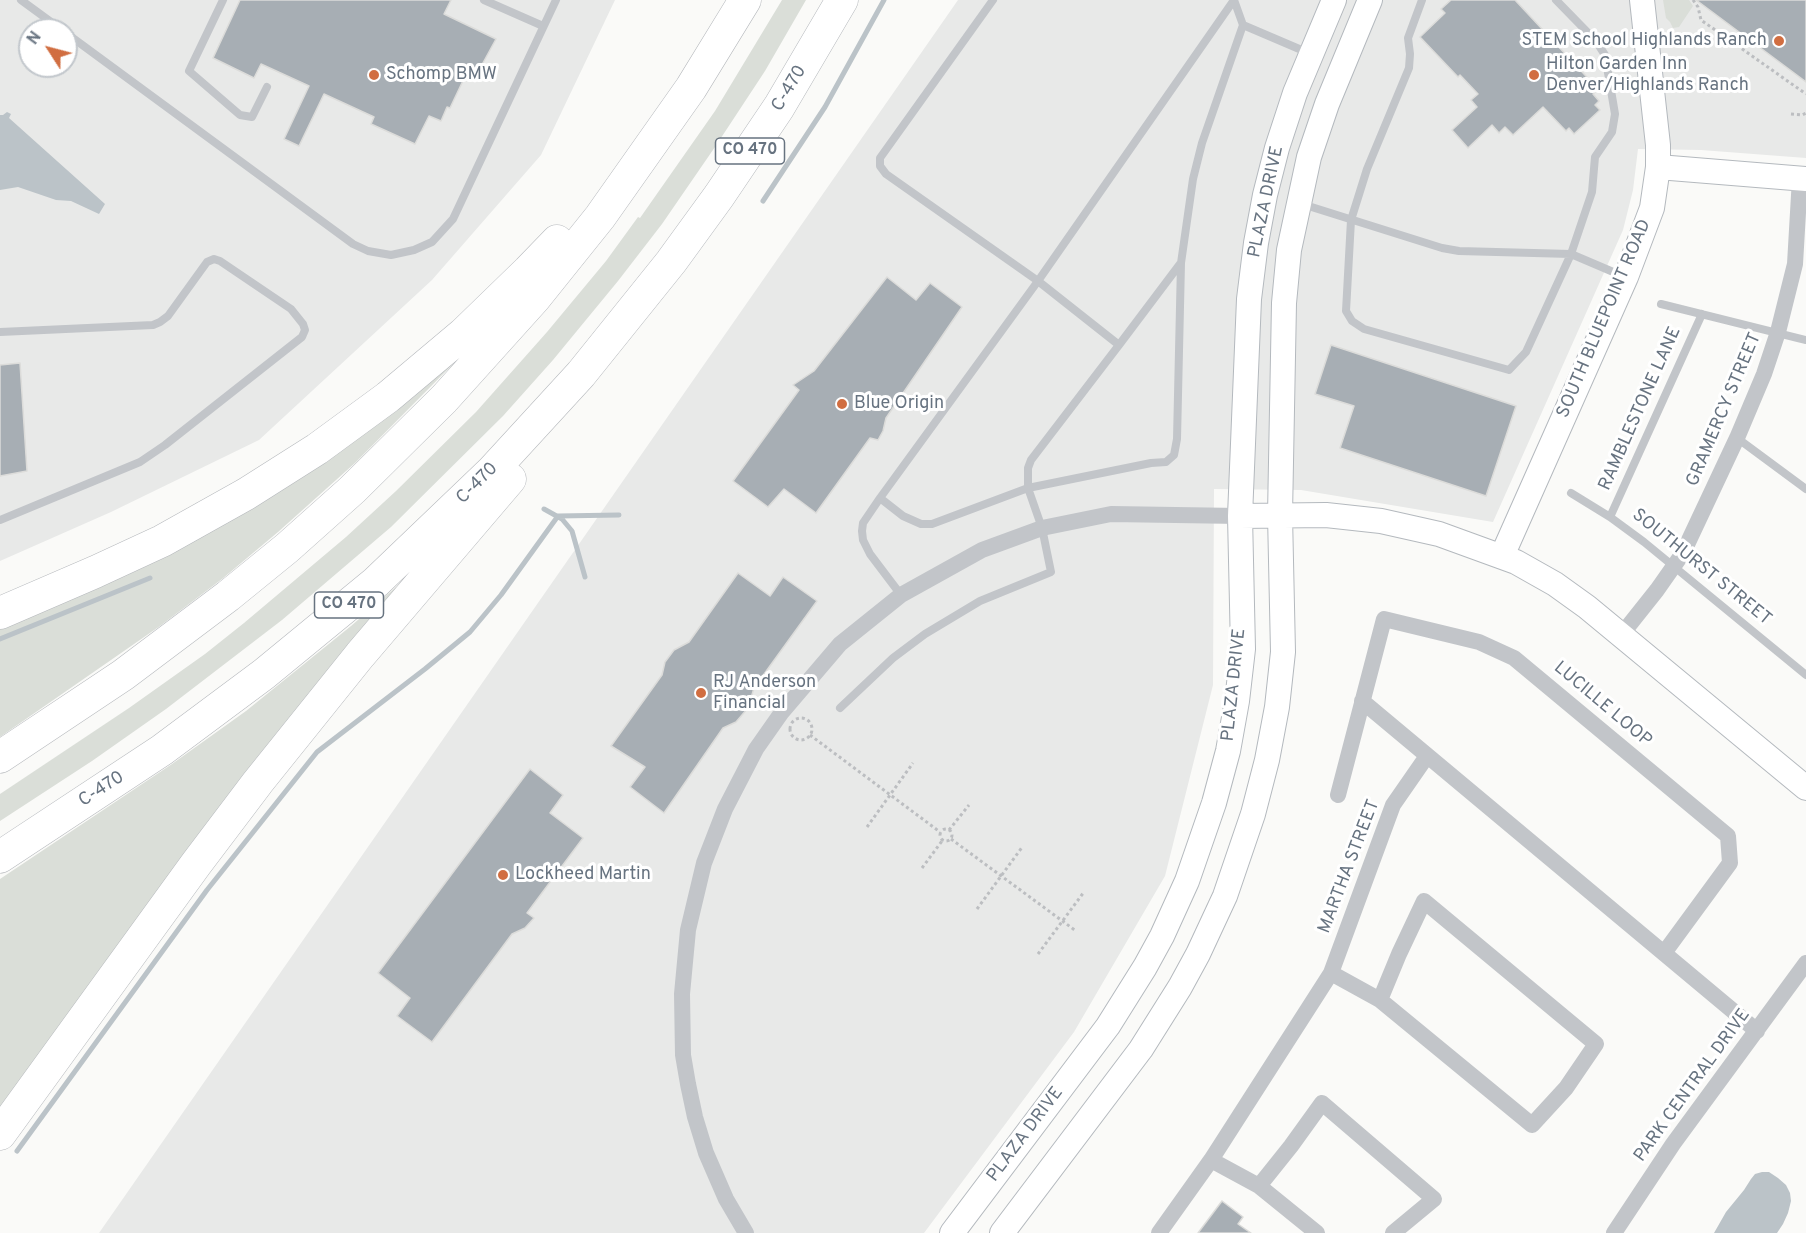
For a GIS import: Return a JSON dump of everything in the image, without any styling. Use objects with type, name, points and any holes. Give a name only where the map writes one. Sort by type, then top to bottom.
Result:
[{"type":"highway","points":[[0,613],[144,550],[230,504],[317,449],[369,412],[415,375],[488,312],[583,213],[646,134],[722,20],[744,0]]},
{"type":"highway","points":[[0,757],[107,686],[228,596],[287,548],[352,490],[438,405],[501,338],[600,217],[691,88],[744,0]]},
{"type":"highway","name":"C-470","points":[[0,857],[204,720],[308,639],[368,588],[492,471],[581,374],[646,294],[707,213],[797,78],[842,0]]},
{"type":"highway","points":[[0,1134],[201,856],[288,743],[383,627],[620,349],[646,294]]},
{"type":"street","name":"PLAZA DRIVE","points":[[952,1233],[1108,1026],[1145,968],[1187,881],[1217,792],[1228,751],[1243,649],[1240,516],[1250,299],[1256,243],[1277,148],[1295,93],[1334,0]]},
{"type":"street","name":"PLAZA DRIVE","points":[[1002,1233],[1141,1049],[1180,987],[1225,896],[1253,814],[1267,760],[1277,707],[1283,652],[1280,515],[1284,303],[1289,250],[1309,157],[1327,104],[1370,0]]},
{"type":"street","name":"SOUTH BLUEPOINT ROAD","points":[[1502,556],[1626,277],[1652,208],[1658,167],[1656,123],[1642,0]]},
{"type":"street","points":[[1658,167],[1803,178]]},
{"type":"street","name":"GRAMERCY STREET","points":[[1622,634],[1675,567],[1691,538],[1764,374],[1790,289],[1803,178]]},
{"type":"street","points":[[746,1233],[726,1199],[706,1154],[683,1055],[682,994],[688,930],[704,863],[725,809],[756,749],[781,714],[840,644],[901,595],[982,550],[1042,528],[1112,514],[1334,516],[1390,523],[1439,534],[1502,556],[1555,584],[1622,634],[1806,788]]},
{"type":"street","name":"LUCILLE LOOP","points":[[1338,795],[1384,619],[1479,642],[1514,658],[1728,836],[1730,863],[1664,953]]},
{"type":"street","points":[[1362,702],[1756,1031]]},
{"type":"street","name":"MARTHA STREET","points":[[1159,1233],[1211,1160],[1331,973],[1393,805],[1427,756]]},
{"type":"street","points":[[1331,973],[1380,1000],[1532,1125],[1566,1088],[1596,1044],[1424,902],[1380,1000]]},
{"type":"street","name":"PARK CENTRAL DRIVE","points":[[1614,1233],[1667,1154],[1806,963]]},
{"type":"street","points":[[1259,1186],[1322,1103],[1434,1199],[1393,1233]]},
{"type":"street","points":[[1211,1160],[1259,1186],[1317,1233]]},
{"type":"lane","points":[[21,0],[46,18]]},
{"type":"lane","points":[[223,0],[189,71],[240,115],[252,117],[267,87]]},
{"type":"lane","points":[[484,0],[543,26]]},
{"type":"lane","points":[[78,42],[353,244],[368,251],[391,255],[414,250],[432,242],[453,219],[556,0]]},
{"type":"lane","points":[[993,0],[880,158],[880,166],[886,174],[1038,281],[1119,345]]},
{"type":"lane","points":[[901,595],[870,554],[863,540],[863,523],[1038,281],[1234,0]]},
{"type":"lane","points":[[880,498],[903,516],[921,524],[932,524],[1028,488],[1166,462],[1174,455],[1177,439],[1181,263],[1193,179],[1202,143],[1243,25],[1234,0]]},
{"type":"lane","points":[[1422,0],[1408,38],[1410,54],[1408,68],[1367,169],[1351,220],[1347,312],[1352,321],[1364,329],[1509,370],[1526,352],[1571,254],[1592,192],[1595,157],[1612,132],[1615,114],[1605,55],[1596,41],[1556,0]]},
{"type":"lane","points":[[1243,25],[1311,54]]},
{"type":"lane","points":[[1299,203],[1442,248],[1459,251],[1571,254],[1626,277]]},
{"type":"lane","points":[[0,332],[142,327],[160,322],[168,316],[207,262],[214,259],[291,309],[303,324],[304,330],[302,338],[141,462],[0,520]]},
{"type":"lane","points":[[840,708],[893,658],[925,633],[980,601],[1051,572],[1042,528],[1028,488],[1028,468],[1031,460],[1181,263]]},
{"type":"lane","points":[[1661,304],[1806,340]]},
{"type":"lane","name":"RAMBLESTONE LANE","points":[[1610,517],[1702,314]]},
{"type":"lane","points":[[1737,438],[1806,489]]},
{"type":"lane","name":"SOUTHURST STREET","points":[[1571,493],[1610,517],[1675,567],[1806,675]]},
{"type":"path","points":[[1693,0],[1698,7],[1701,20],[1806,94]]},
{"type":"path","points":[[1791,114],[1806,113]]},
{"type":"path","points":[[801,717],[808,720],[812,725],[810,735],[804,740],[796,739],[791,733],[792,722],[801,717]]},
{"type":"path","points":[[810,735],[940,832]]},
{"type":"path","points":[[867,827],[913,763]]},
{"type":"path","points":[[949,830],[969,805]]},
{"type":"path","points":[[940,832],[945,829],[949,830]]},
{"type":"path","points":[[949,830],[952,834],[951,839]]},
{"type":"path","points":[[940,832],[939,836],[942,841]]},
{"type":"path","points":[[942,841],[947,842],[951,839]]},
{"type":"path","points":[[951,839],[1076,931]]},
{"type":"path","points":[[922,868],[942,841]]},
{"type":"path","points":[[977,909],[1023,846]]},
{"type":"path","points":[[1038,954],[1084,892]]},
{"type":"shaded area","points":[[0,0],[615,0],[541,155],[432,280],[259,440],[111,512],[0,561]]},
{"type":"shaded area","points":[[782,0],[806,0],[765,71],[715,147],[662,224],[618,281],[503,416],[391,527],[282,620],[166,709],[0,821],[0,794],[129,708],[244,623],[346,537],[476,412],[547,332],[606,261],[638,217],[640,218],[715,111]]},
{"type":"shaded area","points":[[958,0],[1806,0],[1806,158],[1701,150],[1638,149],[1633,190],[1623,230],[1493,522],[1301,490],[1214,489],[1213,685],[1165,876],[1074,1032],[924,1233],[99,1233]]},
{"type":"shaded area","points":[[1663,0],[1689,0],[1693,6],[1679,27],[1673,28],[1666,18]]},
{"type":"shaded area","points":[[7,112],[11,114],[9,118],[105,204],[99,214],[71,201],[56,200],[18,187],[0,190],[0,115]]},
{"type":"shaded area","points":[[454,358],[457,360],[355,463],[222,579],[160,626],[0,737],[0,627]]},
{"type":"shaded area","points":[[403,581],[0,1112],[0,879],[172,764],[246,711]]},
{"type":"shaded area","points":[[1769,1172],[1778,1178],[1786,1185],[1790,1193],[1788,1213],[1777,1233],[1714,1233],[1726,1212],[1751,1179],[1755,1174]]},
{"type":"building","name":"Schomp BMW","points":[[240,0],[451,0],[444,14],[496,39],[478,72],[469,68],[450,108],[447,107],[441,121],[429,116],[415,144],[371,124],[374,117],[324,94],[299,146],[284,139],[309,86],[261,64],[254,78],[213,58]]},
{"type":"building","name":"Hilton Garden Inn Denver/Highlands Ranch","points":[[1451,0],[1515,0],[1598,89],[1593,94],[1599,101],[1595,105],[1600,110],[1574,134],[1569,128],[1566,131],[1543,107],[1513,135],[1505,127],[1499,133],[1492,125],[1468,148],[1452,130],[1477,107],[1471,100],[1478,94],[1460,75],[1458,77],[1420,37],[1445,13],[1441,9]]},
{"type":"building","name":"STEM School Highlands Ranch","points":[[1696,0],[1806,0],[1806,82]]},
{"type":"building","name":"Blue Origin","points":[[887,277],[916,300],[930,283],[962,307],[886,418],[878,440],[870,438],[816,513],[784,489],[768,507],[733,481],[799,390],[793,385],[814,371]]},
{"type":"building","points":[[1331,345],[1516,406],[1486,496],[1340,448],[1354,406],[1315,394]]},
{"type":"building","points":[[20,363],[27,471],[0,476],[0,365]]},
{"type":"building","name":"RJ Anderson Financial","points":[[738,573],[770,596],[783,577],[817,601],[754,688],[748,708],[736,722],[723,728],[664,813],[630,787],[645,767],[611,746],[662,675],[665,662],[674,650],[689,642]]},
{"type":"building","name":"Lockheed Martin","points":[[530,769],[563,795],[550,813],[583,838],[527,913],[534,918],[525,928],[512,934],[432,1042],[397,1016],[410,998],[378,973]]},
{"type":"building","points":[[1222,1201],[1243,1217],[1238,1224],[1251,1233],[1198,1233]]},
{"type":"waterway","points":[[763,201],[825,107],[884,0]]},
{"type":"waterway","points":[[544,509],[562,519],[572,531],[585,577]]},
{"type":"waterway","points":[[17,1151],[207,890],[317,752],[470,632],[501,595],[558,516],[619,515]]},
{"type":"waterway","points":[[0,639],[150,578]]},
{"type":"place","name":"STEM School Highlands Ranch","points":[[1779,41]]},
{"type":"place","name":"Schomp BMW","points":[[374,75]]},
{"type":"place","name":"Hilton Garden Inn Denver/Highlands Ranch","points":[[1534,75]]},
{"type":"place","name":"Blue Origin","points":[[842,404]]},
{"type":"place","name":"RJ Anderson Financial","points":[[701,693]]},
{"type":"place","name":"Lockheed Martin","points":[[503,875]]}]
